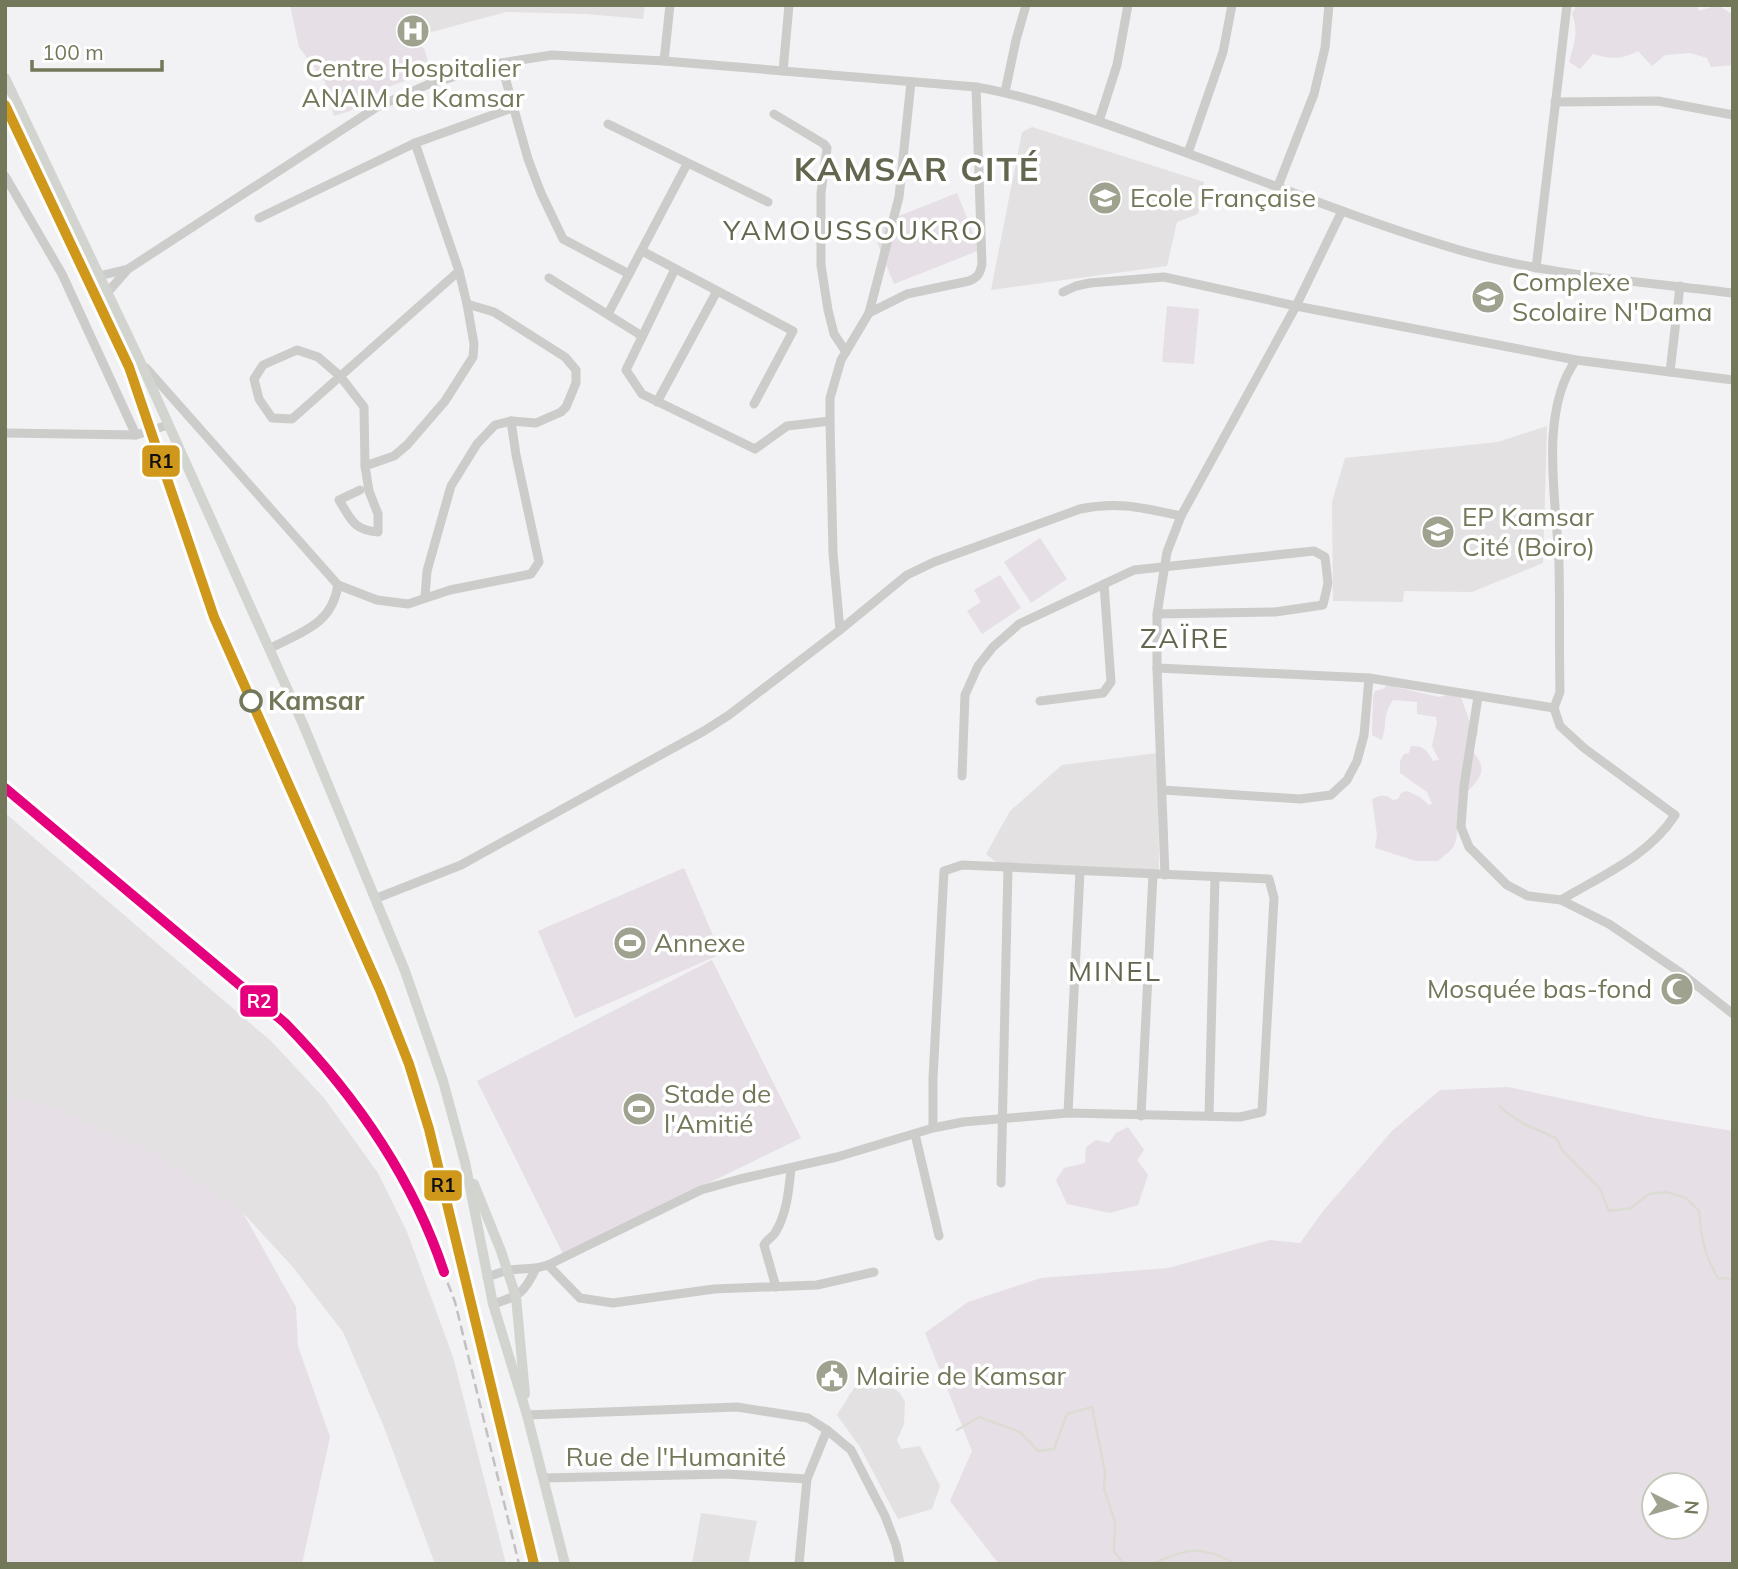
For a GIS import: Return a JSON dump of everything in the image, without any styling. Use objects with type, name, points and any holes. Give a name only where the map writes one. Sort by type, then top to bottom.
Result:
[{"type":"main road","points":[[5,78],[140,361],[377,898],[431,1047],[465,1161],[516,1297],[527,1415]]},
{"type":"main road","points":[[465,1161],[493,1304],[527,1415],[565,1564]]},
{"type":"street","points":[[664,61],[670,5]]},
{"type":"street","points":[[783,71],[789,5]]},
{"type":"street","points":[[1004,92],[1026,5]]},
{"type":"street","points":[[1099,121],[1117,65],[1129,5]]},
{"type":"street","points":[[1188,153],[1223,52],[1233,5]]},
{"type":"street","points":[[1278,186],[1314,93],[1325,48],[1329,5]]},
{"type":"street","points":[[1536,268],[1567,5]]},
{"type":"street","points":[[107,293],[128,269],[377,107],[429,84],[501,63],[552,55],[664,61],[976,87],[1004,92],[1099,121],[1342,212],[1449,247],[1536,268],[1733,293]]},
{"type":"street","points":[[501,63],[512,108],[541,193],[563,239],[629,274]]},
{"type":"street","points":[[840,630],[833,553],[830,398],[846,352],[869,313],[899,197],[911,82]]},
{"type":"street","points":[[869,313],[907,294],[969,281],[980,273],[982,264],[976,87]]},
{"type":"street","points":[[1555,102],[1658,102],[1733,115]]},
{"type":"street","points":[[260,218],[415,143],[512,108]]},
{"type":"street","points":[[774,114],[827,148],[821,193],[821,265],[834,334],[846,352]]},
{"type":"street","points":[[608,124],[768,202]]},
{"type":"street","points":[[365,466],[394,456],[407,445],[445,401],[473,357],[474,344],[459,271],[415,143]]},
{"type":"street","points":[[608,314],[687,163]]},
{"type":"street","points":[[5,176],[62,274],[136,435]]},
{"type":"street","points":[[1165,875],[1157,668],[1157,614],[1164,566],[1181,516],[1296,306],[1342,212]]},
{"type":"street","points":[[642,251],[793,331],[754,404]]},
{"type":"street","points":[[99,276],[128,269]]},
{"type":"street","points":[[675,269],[626,370],[642,394],[755,449],[787,426],[830,421]]},
{"type":"street","points":[[360,490],[339,500],[356,526],[364,531],[377,532],[378,514],[369,491],[365,466],[364,407],[340,376],[318,358],[297,350],[263,365],[254,379],[258,399],[272,418],[292,419],[340,376],[459,271]]},
{"type":"street","points":[[1063,292],[1090,283],[1164,277],[1296,306],[1576,360],[1733,380]]},
{"type":"street","points":[[549,278],[642,336]]},
{"type":"street","points":[[1670,372],[1679,286]]},
{"type":"street","points":[[657,402],[717,291]]},
{"type":"street","points":[[425,597],[426,571],[451,486],[486,434],[495,425],[512,421],[536,423],[561,412],[572,396],[576,383],[576,370],[565,357],[494,312],[467,304]]},
{"type":"street","points":[[1561,900],[1622,865],[1650,845],[1675,815],[1584,748],[1560,726],[1554,708],[1560,692],[1559,564],[1553,441],[1558,397],[1565,376],[1576,360]]},
{"type":"street","points":[[140,361],[338,585],[377,600],[408,604],[450,590],[531,574],[539,565],[516,455],[512,421]]},
{"type":"street","points":[[5,433],[136,435],[168,425]]},
{"type":"street","points":[[377,898],[461,865],[729,715],[907,575],[934,562],[1080,509],[1102,504],[1126,504],[1181,516]]},
{"type":"street","points":[[962,776],[965,695],[978,666],[993,647],[1020,624],[1133,570],[1314,551],[1325,558],[1328,583],[1323,605],[1275,612],[1157,614]]},
{"type":"street","points":[[1040,701],[1103,692],[1111,682],[1104,584]]},
{"type":"street","points":[[269,649],[317,624],[332,608],[338,585]]},
{"type":"street","points":[[1157,668],[1369,678],[1554,708]]},
{"type":"street","points":[[1163,790],[1300,799],[1331,795],[1347,780],[1357,761],[1364,735],[1369,678]]},
{"type":"street","points":[[1478,697],[1464,786],[1461,827],[1469,847],[1507,885],[1528,896],[1561,900],[1609,925],[1681,974],[1733,1014]]},
{"type":"street","points":[[487,1277],[508,1270],[536,1269],[548,1265],[701,1190],[837,1157],[933,1128],[963,1122],[1068,1113],[1240,1117],[1262,1112],[1274,898],[1269,879],[962,865],[944,871],[935,1027],[933,1128]]},
{"type":"street","points":[[1001,1183],[1008,867]]},
{"type":"street","points":[[1068,1113],[1080,871]]},
{"type":"street","points":[[1140,1116],[1153,874]]},
{"type":"street","points":[[1209,1116],[1215,877]]},
{"type":"street","points":[[915,1134],[939,1236]]},
{"type":"street","points":[[776,1287],[764,1245],[774,1235],[783,1213],[789,1193],[791,1168]]},
{"type":"street","points":[[548,1265],[580,1298],[613,1303],[714,1289],[817,1285],[874,1272]]},
{"type":"street","points":[[493,1304],[516,1297],[536,1269]]},
{"type":"street","points":[[527,1415],[737,1407],[808,1418],[851,1450],[885,1516],[900,1564]]},
{"type":"street","points":[[799,1564],[807,1479],[827,1430]]},
{"type":"street","name":"Rue de l'Humanité","points":[[544,1478],[727,1474],[807,1479]]},
{"type":"shaded area","points":[[290,5],[401,5],[411,43],[424,48],[428,61],[418,76],[383,89],[350,111],[334,116],[325,82],[299,47]]},
{"type":"shaded area","name":"Centre Hospitalier ANAIM de Kamsar","points":[[381,5],[645,5],[643,19],[587,14],[506,12],[394,42]]},
{"type":"shaded area","points":[[1696,5],[1699,11],[1718,5],[1733,15],[1733,65],[1711,67],[1707,58],[1690,53],[1665,55],[1652,66],[1638,51],[1616,58],[1593,54],[1580,69],[1569,62],[1575,32],[1572,14],[1576,6]]},
{"type":"shaded area","name":"Ecole Française","points":[[1032,127],[1204,182],[1198,214],[1177,222],[1167,266],[991,290],[1022,132]]},
{"type":"shaded area","points":[[957,193],[980,250],[894,284],[871,227]]},
{"type":"shaded area","points":[[1167,306],[1199,309],[1194,364],[1162,362]]},
{"type":"shaded area","name":"EP Kamsar Cité (Boiro)","points":[[1547,426],[1543,563],[1472,592],[1404,591],[1403,602],[1333,601],[1332,502],[1345,458],[1498,442]]},
{"type":"shaded area","points":[[1040,538],[1067,579],[1031,603],[1004,562]]},
{"type":"shaded area","points":[[1000,575],[1021,608],[982,634],[967,611],[981,602],[974,590]]},
{"type":"shaded area","points":[[1387,685],[1439,697],[1452,694],[1461,697],[1470,723],[1476,724],[1478,731],[1472,751],[1481,766],[1481,773],[1461,802],[1454,846],[1438,861],[1416,861],[1375,848],[1377,835],[1372,799],[1382,796],[1398,799],[1401,793],[1407,791],[1429,805],[1432,804],[1427,792],[1400,773],[1400,761],[1404,754],[1409,753],[1411,746],[1419,746],[1427,751],[1433,761],[1439,760],[1432,746],[1436,717],[1417,714],[1417,702],[1393,700],[1386,716],[1382,740],[1372,735],[1373,696],[1375,691]]},
{"type":"shaded area","points":[[1158,753],[1159,871],[1007,871],[986,854],[1010,811],[1062,765]]},
{"type":"shaded area","points":[[5,813],[271,1041],[324,1098],[378,1173],[407,1232],[453,1357],[506,1564],[435,1564],[384,1427],[343,1332],[292,1266],[243,1213],[161,1157],[46,1104],[5,1097]]},
{"type":"shaded area","name":"Annexe","points":[[684,868],[721,954],[575,1018],[538,931]]},
{"type":"shaded area","name":"Stade de l'Amitié","points":[[712,960],[801,1138],[563,1254],[477,1081]]},
{"type":"shaded area","points":[[1508,1087],[1654,1118],[1733,1131],[1733,1564],[999,1564],[950,1501],[972,1451],[925,1333],[968,1302],[1041,1278],[1168,1268],[1270,1240],[1300,1243],[1324,1210],[1392,1131],[1440,1090]]},
{"type":"shaded area","points":[[5,1097],[46,1104],[161,1157],[243,1213],[296,1307],[298,1346],[330,1437],[302,1564],[5,1564]]},
{"type":"shaded area","points":[[1128,1127],[1144,1150],[1137,1160],[1148,1175],[1138,1205],[1110,1213],[1067,1204],[1056,1180],[1064,1168],[1085,1163],[1086,1147],[1096,1140],[1109,1143],[1116,1133]]},
{"type":"shaded area","points":[[885,1382],[900,1393],[905,1402],[904,1424],[897,1440],[901,1449],[920,1446],[940,1486],[932,1509],[898,1519],[860,1447],[837,1415],[854,1388]]},
{"type":"shaded area","points":[[701,1513],[757,1521],[748,1564],[692,1564]]},
{"type":"waterway","points":[[1500,1106],[1526,1125],[1556,1138],[1563,1151],[1600,1189],[1609,1211],[1631,1208],[1649,1194],[1666,1192],[1686,1198],[1699,1211],[1704,1246],[1718,1278],[1733,1279]]},
{"type":"waterway","points":[[957,1430],[979,1417],[1020,1432],[1038,1451],[1054,1449],[1067,1414],[1092,1407],[1105,1472],[1104,1489],[1115,1522],[1114,1552],[1125,1564]]},
{"type":"waterway","points":[[1153,1564],[1192,1551],[1220,1556],[1231,1564]]},
{"type":"railway","points":[[5,105],[129,367],[175,503]]},
{"type":"railway","points":[[5,788],[285,1023],[340,1084],[375,1130],[422,1215],[455,1302],[519,1564]]},
{"type":"transit line","name":"R1","points":[[5,105],[129,367],[214,617],[380,990],[409,1064],[429,1129],[534,1564]]},
{"type":"transit line","name":"R2","points":[[5,788],[285,1023],[311,1050],[379,1138],[416,1203],[444,1272]]},
{"type":"place","name":"Centre Hospitalier ANAIM de Kamsar","points":[[413,31]]},
{"type":"place","name":"Ecole Française","points":[[1105,198]]},
{"type":"place","name":"Complexe Scolaire N'Dama","points":[[1488,297]]},
{"type":"place","name":"EP Kamsar Cité (Boiro)","points":[[1438,532]]},
{"type":"place","name":"Kamsar","points":[[251,701]]},
{"type":"place","name":"Annexe","points":[[630,943]]},
{"type":"place","name":"Mosquée bas-fond","points":[[1677,989]]},
{"type":"place","name":"Stade de l'Amitié","points":[[639,1109]]},
{"type":"place","name":"Mairie de Kamsar","points":[[832,1376]]},
{"type":"district","name":"KAMSAR CITÉ","points":[[917,169]]},
{"type":"district","name":"YAMOUSSOUKRO","points":[[854,230]]},
{"type":"district","name":"ZAÏRE","points":[[1185,638]]},
{"type":"district","name":"MINEL","points":[[1115,971]]}]
